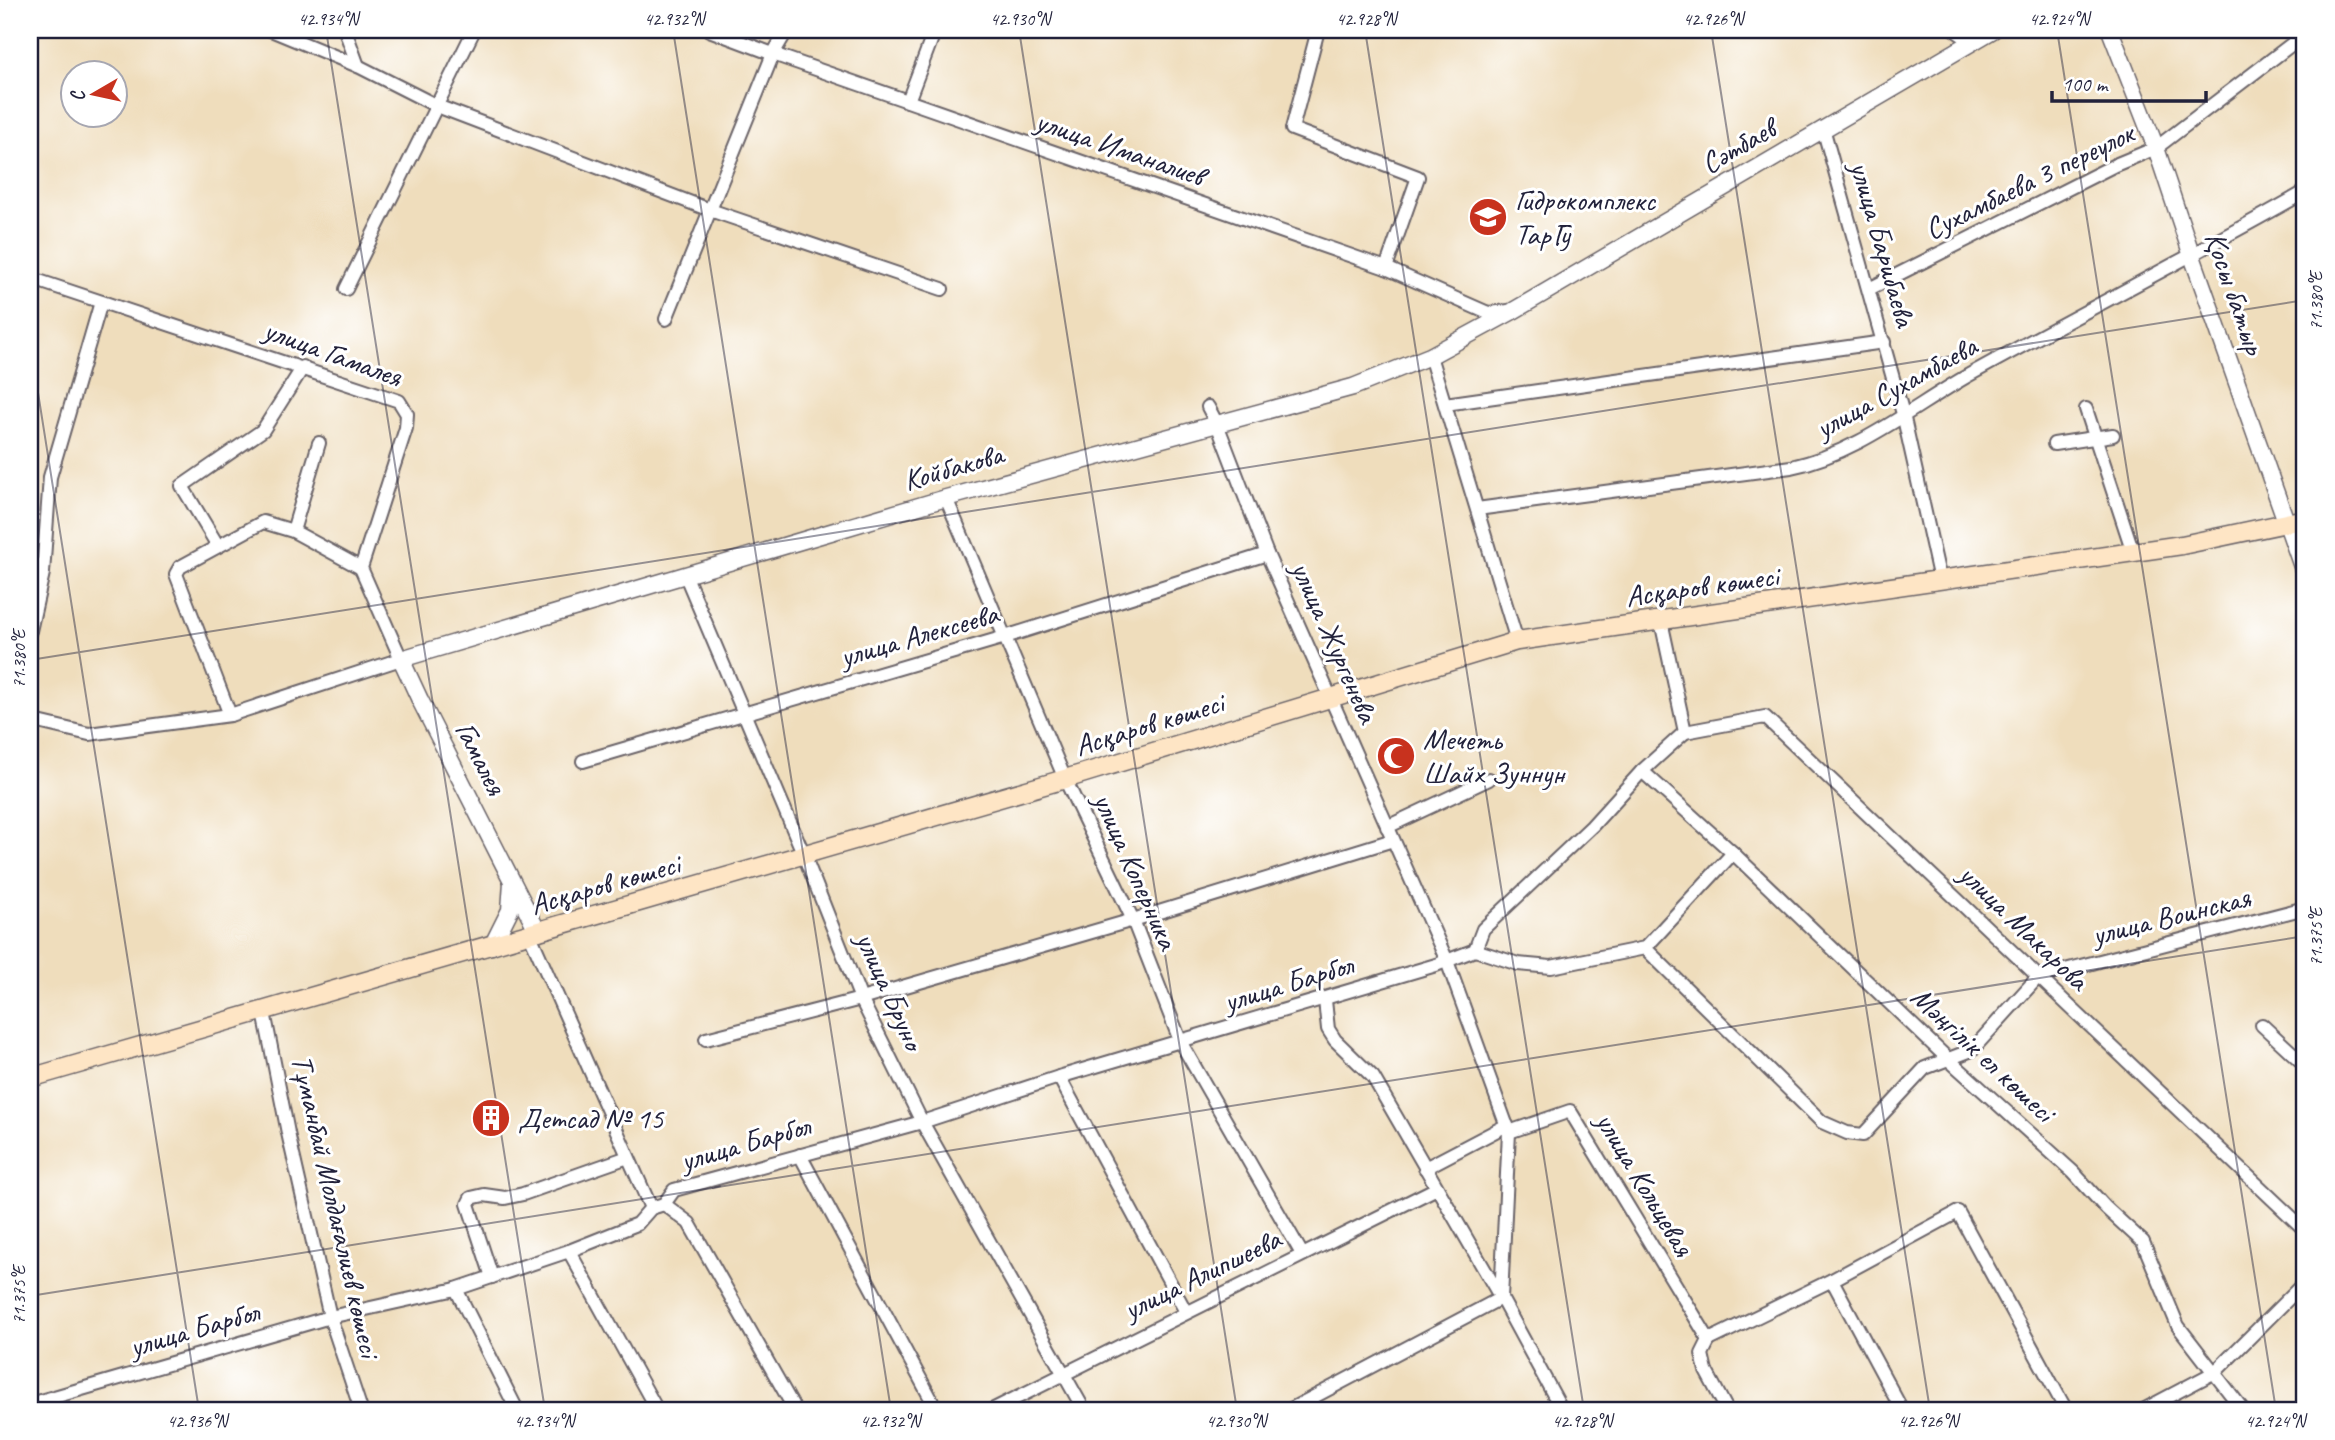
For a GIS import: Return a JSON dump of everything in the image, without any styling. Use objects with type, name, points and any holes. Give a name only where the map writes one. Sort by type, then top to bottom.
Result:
[{"type":"main road","name":"Асқаров көшесі","points":[[30,1078],[1065,779],[1517,641],[2133,552],[2286,525],[2305,519]]},
{"type":"street","points":[[271,30],[358,66],[438,106],[710,211],[942,289]]},
{"type":"street","points":[[345,30],[358,66]]},
{"type":"street","points":[[346,289],[474,30]]},
{"type":"street","name":"улица Иманалиев","points":[[709,30],[1386,268],[1488,313],[1513,311]]},
{"type":"street","points":[[666,319],[773,54],[788,30]]},
{"type":"street","points":[[908,101],[935,30]]},
{"type":"street","points":[[1318,30],[1292,129],[1418,177],[1386,268]]},
{"type":"street","points":[[1955,30],[1972,42]]},
{"type":"street","name":"Сәтбаев","points":[[1513,311],[1993,30]]},
{"type":"street","name":"Қосы батыр","points":[[2109,30],[2157,148],[2192,256],[2305,575]]},
{"type":"street","name":"Сухамбаева 3 переулок","points":[[1869,289],[2115,165],[2157,148],[2305,34]]},
{"type":"street","name":"улица Барибаева","points":[[1823,128],[1903,414],[1940,580]]},
{"type":"street","name":"улица Сухамбаева","points":[[1477,509],[1809,463],[1847,449],[1981,369],[2305,192]]},
{"type":"street","name":"улица Гамалея","points":[[30,278],[399,401],[407,414],[406,428],[361,568]]},
{"type":"street","points":[[30,631],[43,573],[50,477],[101,302]]},
{"type":"street","name":"Койбакова","points":[[401,659],[946,498],[1353,387],[1430,356],[1513,311]]},
{"type":"street","points":[[1445,404],[1884,342]]},
{"type":"street","points":[[1430,356],[1517,641]]},
{"type":"street","points":[[218,545],[182,486],[263,430],[303,367]]},
{"type":"street","name":"улица Жургенева","points":[[1208,407],[1267,554],[1447,961],[1508,1129]]},
{"type":"street","points":[[2086,409],[2133,552]]},
{"type":"street","points":[[2054,444],[2113,435]]},
{"type":"street","points":[[293,531],[319,443]]},
{"type":"street","name":"улица Коперника","points":[[946,498],[1065,779],[1133,920],[1181,1043],[1302,1254]]},
{"type":"street","points":[[30,720],[89,734],[230,715],[401,659],[361,568],[293,531],[260,522],[180,567],[177,574],[230,715]]},
{"type":"street","name":"улица Алексеева","points":[[583,761],[1005,637],[1267,554]]},
{"type":"street","name":"улица Бруно","points":[[685,574],[804,855],[861,999],[922,1122],[1084,1410]]},
{"type":"street","points":[[1661,621],[1685,732],[1482,929],[1475,950],[1517,964],[1551,967],[1645,948],[1733,853]]},
{"type":"street","name":"Гамалея","points":[[401,659],[419,699],[526,904],[534,933]]},
{"type":"street","name":"улица Макарова","points":[[1685,732],[1765,717],[2305,1230]]},
{"type":"street","name":"Мәңгілік ел көшесі","points":[[1642,771],[1733,853],[1947,1058],[2073,1172],[2106,1208],[2143,1242],[2178,1325],[2243,1410]]},
{"type":"street","points":[[1387,827],[1489,779]]},
{"type":"street","points":[[706,1039],[861,999],[1133,920],[1393,840]]},
{"type":"street","points":[[492,946],[510,911],[512,881]]},
{"type":"street","name":"улица Воинская","points":[[2038,977],[2305,908]]},
{"type":"street","points":[[534,933],[651,1208]]},
{"type":"street","points":[[1645,948],[1822,1122],[1847,1133],[1864,1135],[1925,1068],[1972,1050],[2038,977]]},
{"type":"street","name":"улица Барбол","points":[[30,1405],[330,1317],[456,1289],[569,1251],[637,1224],[651,1208],[664,1204],[674,1190],[922,1122],[1059,1077],[1325,1000],[1475,950]]},
{"type":"street","points":[[1325,1000],[1328,1029],[1335,1040],[1373,1077],[1501,1298],[1562,1410]]},
{"type":"street","name":"Тұманбай Молдағалиев көшесі","points":[[264,1012],[288,1133],[330,1317],[361,1410]]},
{"type":"street","points":[[2262,1025],[2305,1065]]},
{"type":"street","points":[[1059,1077],[1186,1312]]},
{"type":"street","name":"улица Кольцевая","points":[[1508,1129],[1570,1111],[1709,1340]]},
{"type":"street","points":[[1426,1168],[1508,1129],[1501,1298]]},
{"type":"street","points":[[800,1155],[937,1410]]},
{"type":"street","points":[[492,1277],[468,1204],[471,1198],[484,1195],[505,1198],[514,1196],[628,1157]]},
{"type":"street","name":"улица Алипшеева","points":[[992,1410],[1437,1188]]},
{"type":"street","points":[[664,1204],[689,1223],[795,1410]]},
{"type":"street","points":[[1727,1410],[1706,1371],[1702,1354],[1709,1340],[1832,1280],[1958,1212],[2066,1410]]},
{"type":"street","points":[[569,1251],[657,1410]]},
{"type":"street","points":[[1832,1280],[1902,1410]]},
{"type":"street","points":[[2143,1410],[2215,1372],[2305,1282]]},
{"type":"street","points":[[456,1289],[517,1410]]},
{"type":"street","points":[[1289,1410],[1501,1298]]},
{"type":"place","name":"Гидрокомплекс ТарГу","points":[[1488,217]]},
{"type":"place","name":"Мечеть Шайх Зуннун","points":[[1396,756]]},
{"type":"place","name":"Детсад № 15","points":[[491,1118]]}]
